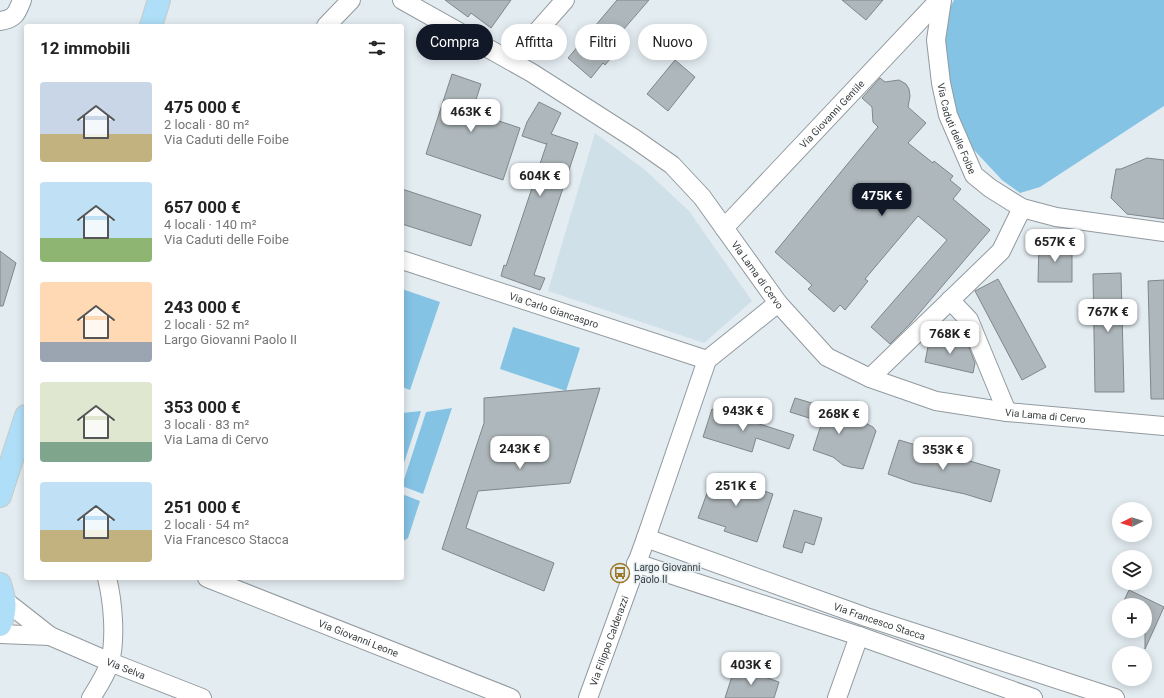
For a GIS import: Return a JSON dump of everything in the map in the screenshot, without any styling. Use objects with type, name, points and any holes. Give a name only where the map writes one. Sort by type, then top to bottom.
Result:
[{"type":"main road","points":[[152,24],[159,0]]},
{"type":"main road","points":[[0,496],[24,422]]},
{"type":"main road","points":[[0,625],[4,616],[5,604],[2,591]]},
{"type":"street","points":[[0,21],[7,20],[17,14],[22,0]]},
{"type":"street","points":[[328,24],[350,0]]},
{"type":"street","name":"Via Lama di Cervo","points":[[402,0],[552,85],[672,165],[702,197],[778,303],[827,357],[870,378],[936,401],[1007,412],[1164,426]]},
{"type":"street","points":[[511,61],[565,0]]},
{"type":"street","name":"Via Giovanni Gentile","points":[[724,228],[939,0]]},
{"type":"street","name":"Via Caduti delle Foibe","points":[[942,0],[936,40],[941,83],[948,115],[974,175],[990,188],[1022,208],[1056,218],[1164,232]]},
{"type":"street","points":[[870,378],[1000,251],[1022,208]]},
{"type":"street","name":"Via Carlo Giancaspro","points":[[404,261],[707,360]]},
{"type":"street","points":[[950,300],[969,320],[1007,412]]},
{"type":"street","points":[[646,538],[707,360],[778,303]]},
{"type":"street","name":"Via Filippo Calderazzi","points":[[588,698],[646,538]]},
{"type":"street","name":"Via Francesco Stacca","points":[[646,538],[866,617],[1115,698]]},
{"type":"street","points":[[636,563],[859,636],[1034,698]]},
{"type":"street","points":[[91,698],[101,682],[110,662],[113,634],[112,597],[108,580]]},
{"type":"street","name":"Via Giovanni Leone","points":[[212,580],[511,698]]},
{"type":"street","points":[[2,591],[50,636]]},
{"type":"street","points":[[0,634],[50,636]]},
{"type":"street","name":"Via Selva","points":[[50,636],[110,662],[202,698]]},
{"type":"street","points":[[837,698],[859,636]]},
{"type":"shaded area","points":[[954,0],[1164,0],[1164,106],[1040,187],[1020,193],[1002,180],[974,150],[959,127],[943,55],[949,9]]},
{"type":"shaded area","points":[[595,133],[645,170],[689,211],[752,301],[704,343],[548,291]]},
{"type":"shaded area","points":[[404,290],[440,302],[410,390],[404,388]]},
{"type":"shaded area","points":[[513,327],[580,348],[566,391],[500,369]]},
{"type":"shaded area","points":[[452,408],[423,494],[404,487],[404,480],[426,412]]},
{"type":"shaded area","points":[[421,411],[404,463],[404,413]]},
{"type":"shaded area","points":[[404,495],[420,501],[408,538],[404,541]]},
{"type":"building","points":[[445,0],[511,0],[493,25],[486,24],[471,13],[468,17]]},
{"type":"building","points":[[617,0],[649,0],[628,24],[597,24]]},
{"type":"building","points":[[842,0],[883,0],[866,20]]},
{"type":"building","points":[[575,50],[575,60],[609,60],[605,65],[603,63],[591,78],[568,58]]},
{"type":"building","points":[[675,60],[695,77],[668,111],[647,94]]},
{"type":"building","points":[[452,74],[481,84],[472,112],[520,128],[503,180],[426,154]]},
{"type":"building","points":[[880,78],[885,82],[899,80],[906,84],[909,89],[910,96],[908,107],[926,123],[908,143],[933,163],[934,161],[953,176],[950,180],[961,189],[953,199],[990,230],[910,324],[890,344],[871,327],[947,240],[918,216],[865,279],[868,281],[845,310],[840,305],[834,312],[808,289],[812,285],[775,252],[878,127],[873,122],[872,107],[862,98]]},
{"type":"building","points":[[539,102],[561,113],[551,134],[578,143],[534,275],[545,278],[540,290],[501,276],[504,265],[506,266],[547,143],[546,144],[522,136],[527,122]]},
{"type":"building","points":[[1147,158],[1164,160],[1164,219],[1127,214],[1111,198],[1116,169],[1121,169]]},
{"type":"building","points":[[404,190],[481,215],[471,246],[404,225]]},
{"type":"building","points":[[1039,244],[1072,244],[1072,282],[1038,282]]},
{"type":"building","points":[[0,251],[16,263],[3,306],[0,306]]},
{"type":"building","points":[[1121,273],[1124,392],[1095,392],[1093,274]]},
{"type":"building","points":[[998,279],[1046,367],[1022,380],[975,291]]},
{"type":"building","points":[[1164,280],[1164,399],[1151,399],[1148,281]]},
{"type":"building","points":[[930,337],[968,345],[975,363],[973,373],[925,362]]},
{"type":"building","points":[[600,388],[570,483],[478,491],[466,528],[554,563],[544,591],[442,549],[484,423],[484,398]]},
{"type":"building","points":[[795,398],[825,407],[824,410],[853,421],[861,421],[873,427],[876,431],[863,469],[843,465],[833,457],[813,450],[822,422],[790,412]]},
{"type":"building","points":[[712,409],[794,435],[789,449],[756,438],[752,452],[703,437]]},
{"type":"building","points":[[899,440],[1000,470],[991,502],[965,494],[913,483],[888,474]]},
{"type":"building","points":[[714,474],[773,494],[757,542],[724,531],[726,527],[698,518]]},
{"type":"building","points":[[794,510],[822,518],[814,545],[805,542],[802,553],[783,547]]},
{"type":"building","points":[[1129,590],[1145,598],[1125,598]]},
{"type":"building","points":[[1152,601],[1164,607],[1152,634]]},
{"type":"building","points":[[1145,638],[1150,638],[1146,646],[1145,646]]},
{"type":"building","points":[[735,667],[779,682],[774,698],[725,698]]},
{"type":"place","name":"Largo Giovanni Paolo II","points":[[620,573]]}]
